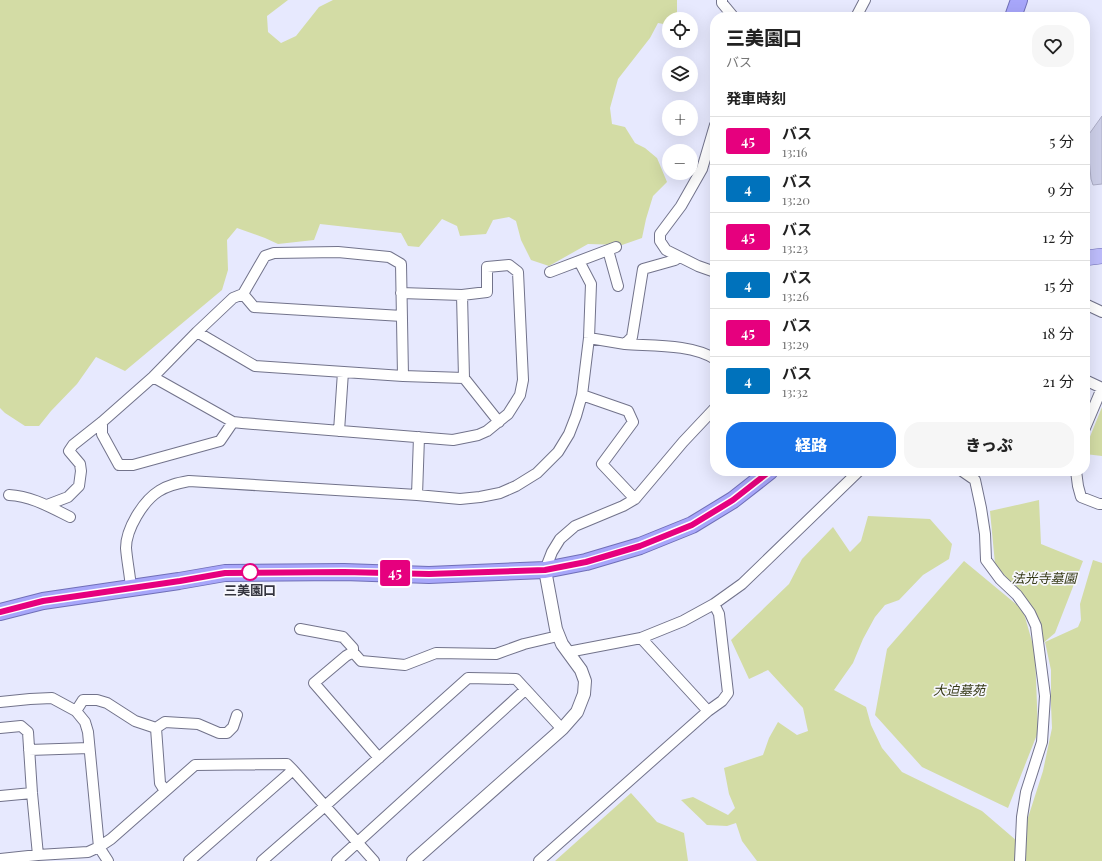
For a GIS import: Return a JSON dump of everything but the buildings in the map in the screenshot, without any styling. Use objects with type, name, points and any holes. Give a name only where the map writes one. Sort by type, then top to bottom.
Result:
[{"type":"highway","points":[[1014,12],[1019,0]]},
{"type":"highway","points":[[0,612],[43,601],[225,573],[337,572],[429,574],[545,570],[586,562],[640,546],[692,525],[733,500],[764,476]]},
{"type":"main road","points":[[1090,257],[1102,256]]},
{"type":"street","points":[[722,0],[722,3],[730,12]]},
{"type":"street","points":[[859,12],[865,0]]},
{"type":"street","points":[[710,141],[702,169],[681,206],[660,234],[660,241],[666,250],[710,270]]},
{"type":"street","points":[[550,272],[612,249],[618,286]]},
{"type":"street","points":[[47,505],[68,497],[79,486],[81,471],[80,464],[70,451],[73,445],[102,422],[153,377],[233,298],[243,294],[265,256],[274,253],[330,252],[389,257],[400,264],[403,376]]},
{"type":"street","points":[[625,344],[632,337],[643,269],[675,260],[679,257]]},
{"type":"street","points":[[131,588],[126,547],[130,529],[149,499],[160,490],[172,485],[189,482],[417,495],[460,499],[500,493],[516,486],[537,473],[558,452],[569,434],[582,395],[589,338],[591,284],[579,261]]},
{"type":"street","points":[[153,377],[234,422],[242,424],[453,440],[478,436],[500,422],[513,408],[520,395],[523,380],[518,272],[509,265],[487,267],[487,292],[462,295],[401,294]]},
{"type":"street","points":[[243,294],[254,307],[402,316]]},
{"type":"street","points":[[462,295],[464,378],[500,422]]},
{"type":"street","points":[[1090,306],[1102,312]]},
{"type":"street","points":[[197,332],[255,366],[403,376],[464,378]]},
{"type":"street","points":[[589,338],[625,344],[681,348],[710,356]]},
{"type":"street","points":[[339,431],[342,372]]},
{"type":"street","points":[[1090,382],[1102,388],[1090,416]]},
{"type":"street","points":[[582,395],[628,411],[633,422],[602,464],[635,499]]},
{"type":"street","points":[[413,861],[562,729],[577,712],[584,694],[586,681],[581,670],[558,636],[545,570],[552,552],[560,539],[576,526],[623,506],[635,499],[683,442],[710,413]]},
{"type":"street","points":[[102,422],[102,434],[119,465],[133,465],[220,441],[234,422]]},
{"type":"street","points":[[417,495],[419,437]]},
{"type":"street","points":[[568,652],[641,638],[683,621],[714,604],[742,584],[854,476]]},
{"type":"street","points":[[969,476],[975,480],[982,508],[986,560],[1000,579],[1017,595],[1030,613],[1036,626],[1045,696],[1044,718],[1042,742],[1024,805],[1020,861]]},
{"type":"street","points":[[1077,476],[1081,498],[1102,504]]},
{"type":"street","points":[[9,495],[19,496],[47,505],[70,517]]},
{"type":"street","points":[[539,861],[708,711],[722,701],[728,693],[719,614],[714,604]]},
{"type":"street","points":[[300,629],[343,637],[353,648],[353,652],[361,661],[405,665],[436,653],[496,654],[524,644],[558,636]]},
{"type":"street","points":[[641,638],[708,711]]},
{"type":"street","points":[[353,652],[346,656],[314,683],[379,758]]},
{"type":"street","points":[[262,861],[326,806],[468,678],[516,679],[562,729]]},
{"type":"street","points":[[337,861],[525,690]]},
{"type":"street","points":[[0,702],[30,698],[52,698],[76,711],[85,722],[90,748],[99,847],[108,861]]},
{"type":"street","points":[[76,711],[83,700],[97,700],[107,703],[135,720],[156,728]]},
{"type":"street","points":[[156,728],[165,722],[172,722],[198,724],[220,733],[227,733],[234,727],[237,715]]},
{"type":"street","points":[[0,728],[21,726],[28,732],[38,855]]},
{"type":"street","points":[[156,728],[160,784],[165,791]]},
{"type":"street","points":[[29,750],[90,748]]},
{"type":"street","points":[[0,859],[88,852],[99,847],[111,839],[195,765],[287,764],[374,861]]},
{"type":"street","points":[[189,861],[293,770]]},
{"type":"street","points":[[0,796],[32,793]]},
{"type":"green space","points":[[0,0],[288,0],[267,16],[268,32],[281,43],[296,36],[319,7],[333,0],[677,0],[677,12],[662,12],[662,24],[658,23],[650,38],[618,79],[610,108],[612,124],[625,127],[635,143],[645,148],[657,158],[662,170],[662,180],[666,180],[667,182],[653,196],[642,238],[622,245],[588,244],[549,266],[531,260],[521,240],[516,221],[509,217],[493,220],[486,234],[460,236],[457,226],[442,219],[419,247],[408,246],[401,233],[320,224],[314,240],[278,244],[237,228],[227,240],[228,270],[222,290],[125,371],[96,357],[77,384],[39,426],[25,426],[0,408]]},
{"type":"green space","points":[[1102,407],[1102,456],[1090,455],[1090,437]]},
{"type":"green space","name":"法光寺墓園","points":[[1039,500],[1041,544],[1083,561],[1055,633],[1042,644],[1017,590],[995,564],[990,511]]},
{"type":"green space","points":[[868,516],[930,519],[952,544],[949,559],[923,575],[899,600],[885,605],[875,617],[863,639],[853,663],[834,690],[866,707],[871,725],[882,748],[902,772],[982,811],[1017,841],[1025,827],[1043,771],[1052,728],[1051,670],[1045,642],[1078,627],[1081,620],[1080,604],[1093,560],[1102,563],[1102,861],[757,861],[742,841],[736,823],[727,826],[707,825],[681,800],[693,797],[728,815],[735,808],[729,794],[724,768],[763,755],[769,738],[778,722],[797,735],[808,731],[803,708],[768,670],[749,679],[731,640],[789,584],[802,559],[833,527],[850,552],[861,541]]},
{"type":"green space","name":"大迫墓苑","points":[[964,561],[1023,610],[1035,652],[1038,732],[1008,808],[922,767],[875,715],[887,649]]},
{"type":"green space","points":[[631,793],[657,822],[684,833],[688,861],[555,861]]},
{"type":"bus line","name":"45","points":[[0,612],[43,601],[225,573],[344,572],[429,574],[545,570],[586,562],[640,546],[692,525],[733,500],[764,476]]},
{"type":"place","name":"三美園口","points":[[250,572]]}]
